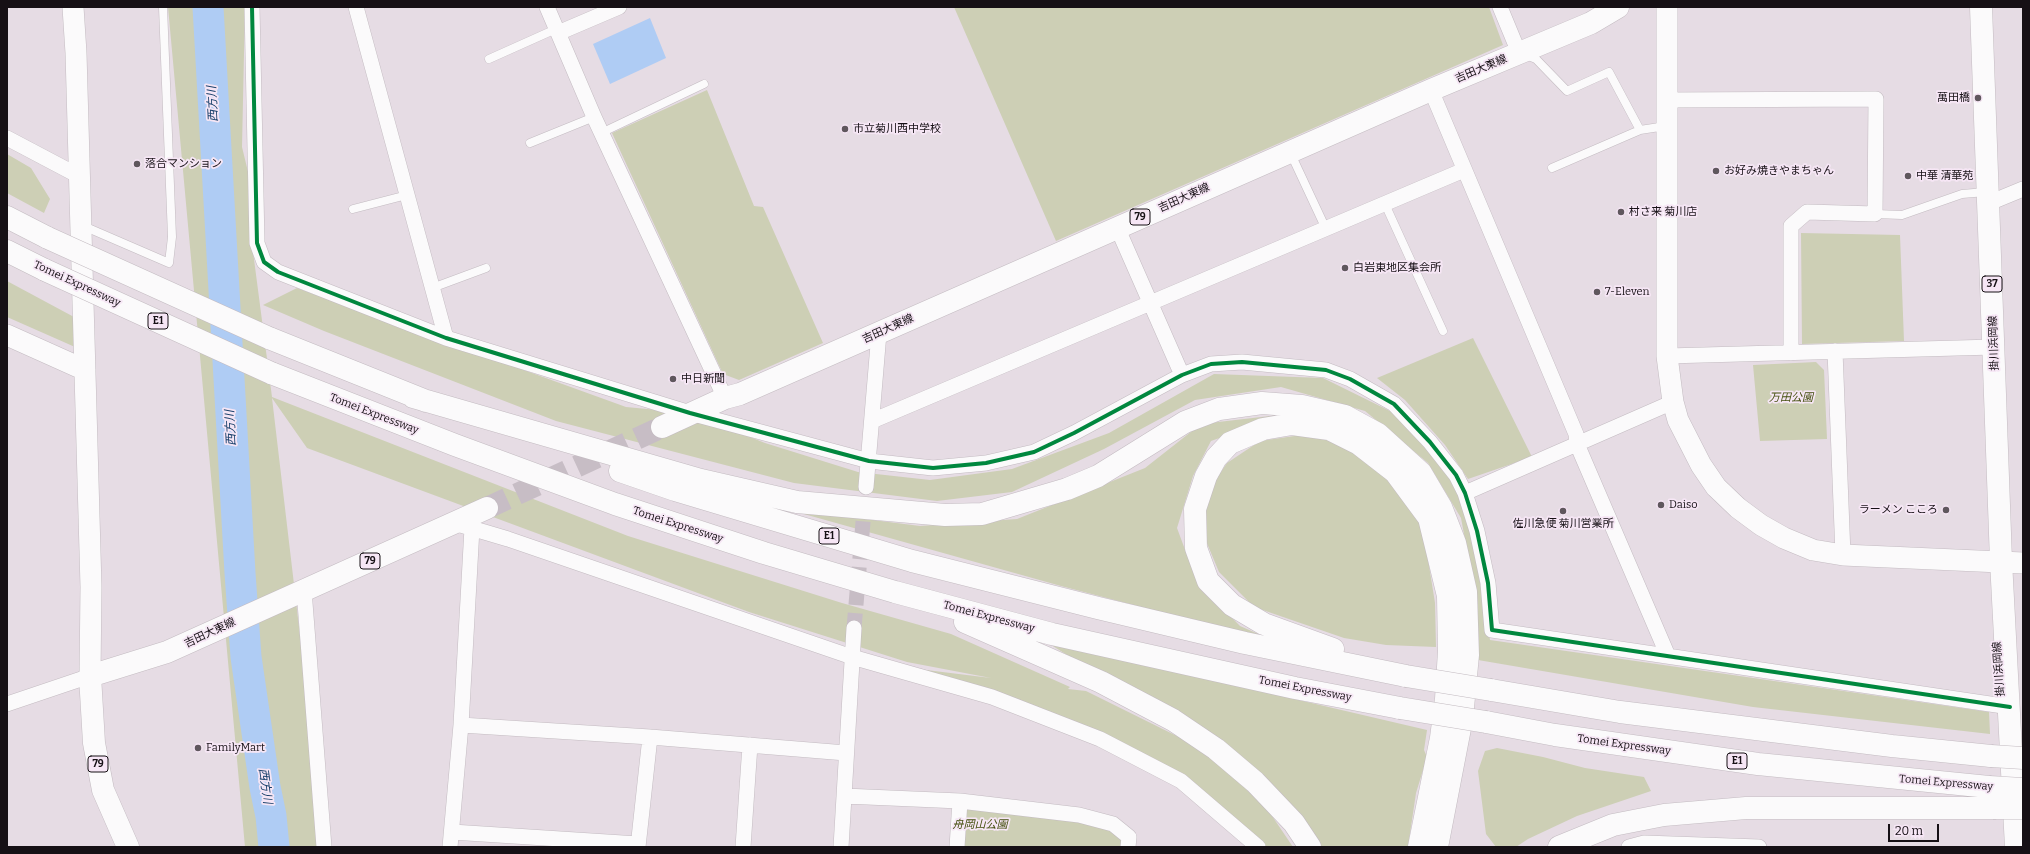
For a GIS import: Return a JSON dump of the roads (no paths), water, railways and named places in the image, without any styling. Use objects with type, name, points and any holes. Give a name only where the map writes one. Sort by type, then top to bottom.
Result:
[{"type":"main road","name":"吉田大東線","points":[[662,427],[690,413],[725,398],[740,394],[1290,151],[1591,23],[1618,7]]},
{"type":"main road","name":"掛川浜岡線","points":[[1981,7],[2001,561],[2019,828]]},
{"type":"main road","name":"E1","points":[[7,217],[48,238],[269,338],[413,397],[675,490],[912,561],[1214,635],[1406,676],[1620,712],[1892,746],[2023,758]]},
{"type":"main road","name":"Tomei Expressway","points":[[7,251],[45,270],[271,373],[455,445],[616,504],[764,553],[895,592],[1052,634],[1295,688],[1555,735],[1991,798],[2023,790]]},
{"type":"main road","points":[[413,397],[701,480],[797,502],[945,515],[982,514],[1067,489],[1098,476],[1186,422],[1219,409],[1262,403],[1302,406],[1345,416],[1378,434],[1421,473],[1441,507],[1455,543],[1466,592],[1468,655],[1462,718],[1437,847]]},
{"type":"main road","points":[[1406,676],[1264,624],[1232,605],[1208,581],[1196,548],[1195,509],[1206,476],[1216,458],[1230,443],[1263,429],[1292,424],[1329,429],[1359,444],[1395,472],[1429,518],[1448,596],[1449,651],[1446,699],[1441,738],[1419,847]]},
{"type":"main road","name":"吉田大東線","points":[[90,676],[167,652],[295,594],[463,526],[487,508]]},
{"type":"main road","points":[[895,592],[1101,682],[1173,720],[1216,749],[1255,782],[1294,823],[1310,847]]},
{"type":"main road","name":"79","points":[[90,676],[94,743],[103,790],[128,847]]},
{"type":"main road","points":[[1559,847],[1613,825],[1664,815],[1731,809],[1828,807],[1991,798],[2019,828]]},
{"type":"street","points":[[7,704],[90,676],[91,587],[86,370],[76,53],[73,7]]},
{"type":"street","points":[[252,7],[257,243],[264,262],[278,272],[446,338],[690,413],[869,462],[933,468],[986,463],[1034,452],[1074,433],[1182,375],[1211,364],[1242,362],[1326,370],[1350,379],[1394,404],[1430,442],[1456,475],[1465,493],[1477,531],[1488,583],[1492,630],[2010,707]]},
{"type":"street","points":[[356,7],[446,338]]},
{"type":"street","points":[[547,7],[601,133],[725,398]]},
{"type":"street","points":[[1500,7],[1519,53]]},
{"type":"street","points":[[1667,7],[1667,356],[1673,402],[1678,420],[1693,453],[1712,482],[1726,497],[1761,525],[1784,538],[1814,550],[1843,555],[2023,563]]},
{"type":"street","points":[[557,31],[615,8]]},
{"type":"street","points":[[1431,90],[1576,434],[1577,444],[1668,656]]},
{"type":"street","points":[[1666,100],[1876,99],[1875,214],[1807,212],[1791,226],[1791,353]]},
{"type":"street","points":[[7,138],[79,176]]},
{"type":"street","points":[[872,421],[1464,170]]},
{"type":"street","points":[[1988,198],[2023,189]]},
{"type":"street","points":[[1117,227],[1182,375]]},
{"type":"street","points":[[866,487],[879,332]]},
{"type":"street","points":[[7,335],[86,370]]},
{"type":"street","points":[[1667,356],[1994,347]]},
{"type":"street","points":[[1835,351],[1843,555]]},
{"type":"street","points":[[1465,493],[1673,402]]},
{"type":"street","points":[[650,737],[638,846],[451,840],[461,725],[463,526],[516,541],[852,657],[992,697],[1100,739],[1181,781],[1258,847]]},
{"type":"street","points":[[295,594],[324,847]]},
{"type":"street","points":[[841,847],[854,628]]},
{"type":"street","points":[[461,725],[650,737],[846,753]]},
{"type":"street","points":[[744,847],[750,745]]},
{"type":"street","points":[[844,796],[960,801],[1080,815],[1113,824],[1129,837],[1128,847]]},
{"type":"street","points":[[956,847],[960,801]]},
{"type":"street","points":[[1629,847],[1644,843],[1759,847]]},
{"type":"lane","points":[[81,225],[168,263],[172,237],[163,7]]},
{"type":"lane","points":[[489,59],[557,31]]},
{"type":"lane","points":[[1519,53],[1536,59],[1567,90],[1609,72],[1640,130]]},
{"type":"lane","points":[[601,133],[704,84]]},
{"type":"lane","points":[[530,143],[594,117]]},
{"type":"lane","points":[[1552,168],[1640,130],[1666,126]]},
{"type":"lane","points":[[1290,151],[1326,229]]},
{"type":"lane","points":[[1875,214],[1902,216],[1962,194],[1988,198]]},
{"type":"lane","points":[[353,209],[407,195]]},
{"type":"lane","points":[[1385,204],[1443,331]]},
{"type":"lane","points":[[432,288],[486,268]]},
{"type":"water","points":[[650,18],[666,58],[610,84],[593,44]]},
{"type":"waterway","name":"西方川","points":[[208,7],[246,657],[265,787],[271,816],[274,847]]},
{"type":"tunnel","points":[[487,508],[662,427]]},
{"type":"tunnel","points":[[854,628],[866,487]]},
{"type":"place","name":"萬田橋","points":[[1978,98]]},
{"type":"place","name":"市立菊川西中学校","points":[[845,129]]},
{"type":"place","name":"落合マンション","points":[[137,164]]},
{"type":"place","name":"お好み焼きやまちゃん","points":[[1716,171]]},
{"type":"place","name":"中華 清華苑","points":[[1908,176]]},
{"type":"place","name":"村さ来 菊川店","points":[[1621,212]]},
{"type":"place","name":"白岩東地区集会所","points":[[1345,268]]},
{"type":"place","name":"7-Eleven","points":[[1597,292]]},
{"type":"place","name":"中日新聞","points":[[673,379]]},
{"type":"place","name":"Daiso","points":[[1661,505]]},
{"type":"place","name":"ラーメン こころ","points":[[1946,510]]},
{"type":"place","name":"佐川急便 菊川営業所","points":[[1563,511]]},
{"type":"place","name":"FamilyMart","points":[[198,748]]},
{"type":"park label","name":"万田公園","points":[[1791,398]]},
{"type":"park label","name":"舟岡山公園","points":[[980,825]]}]
